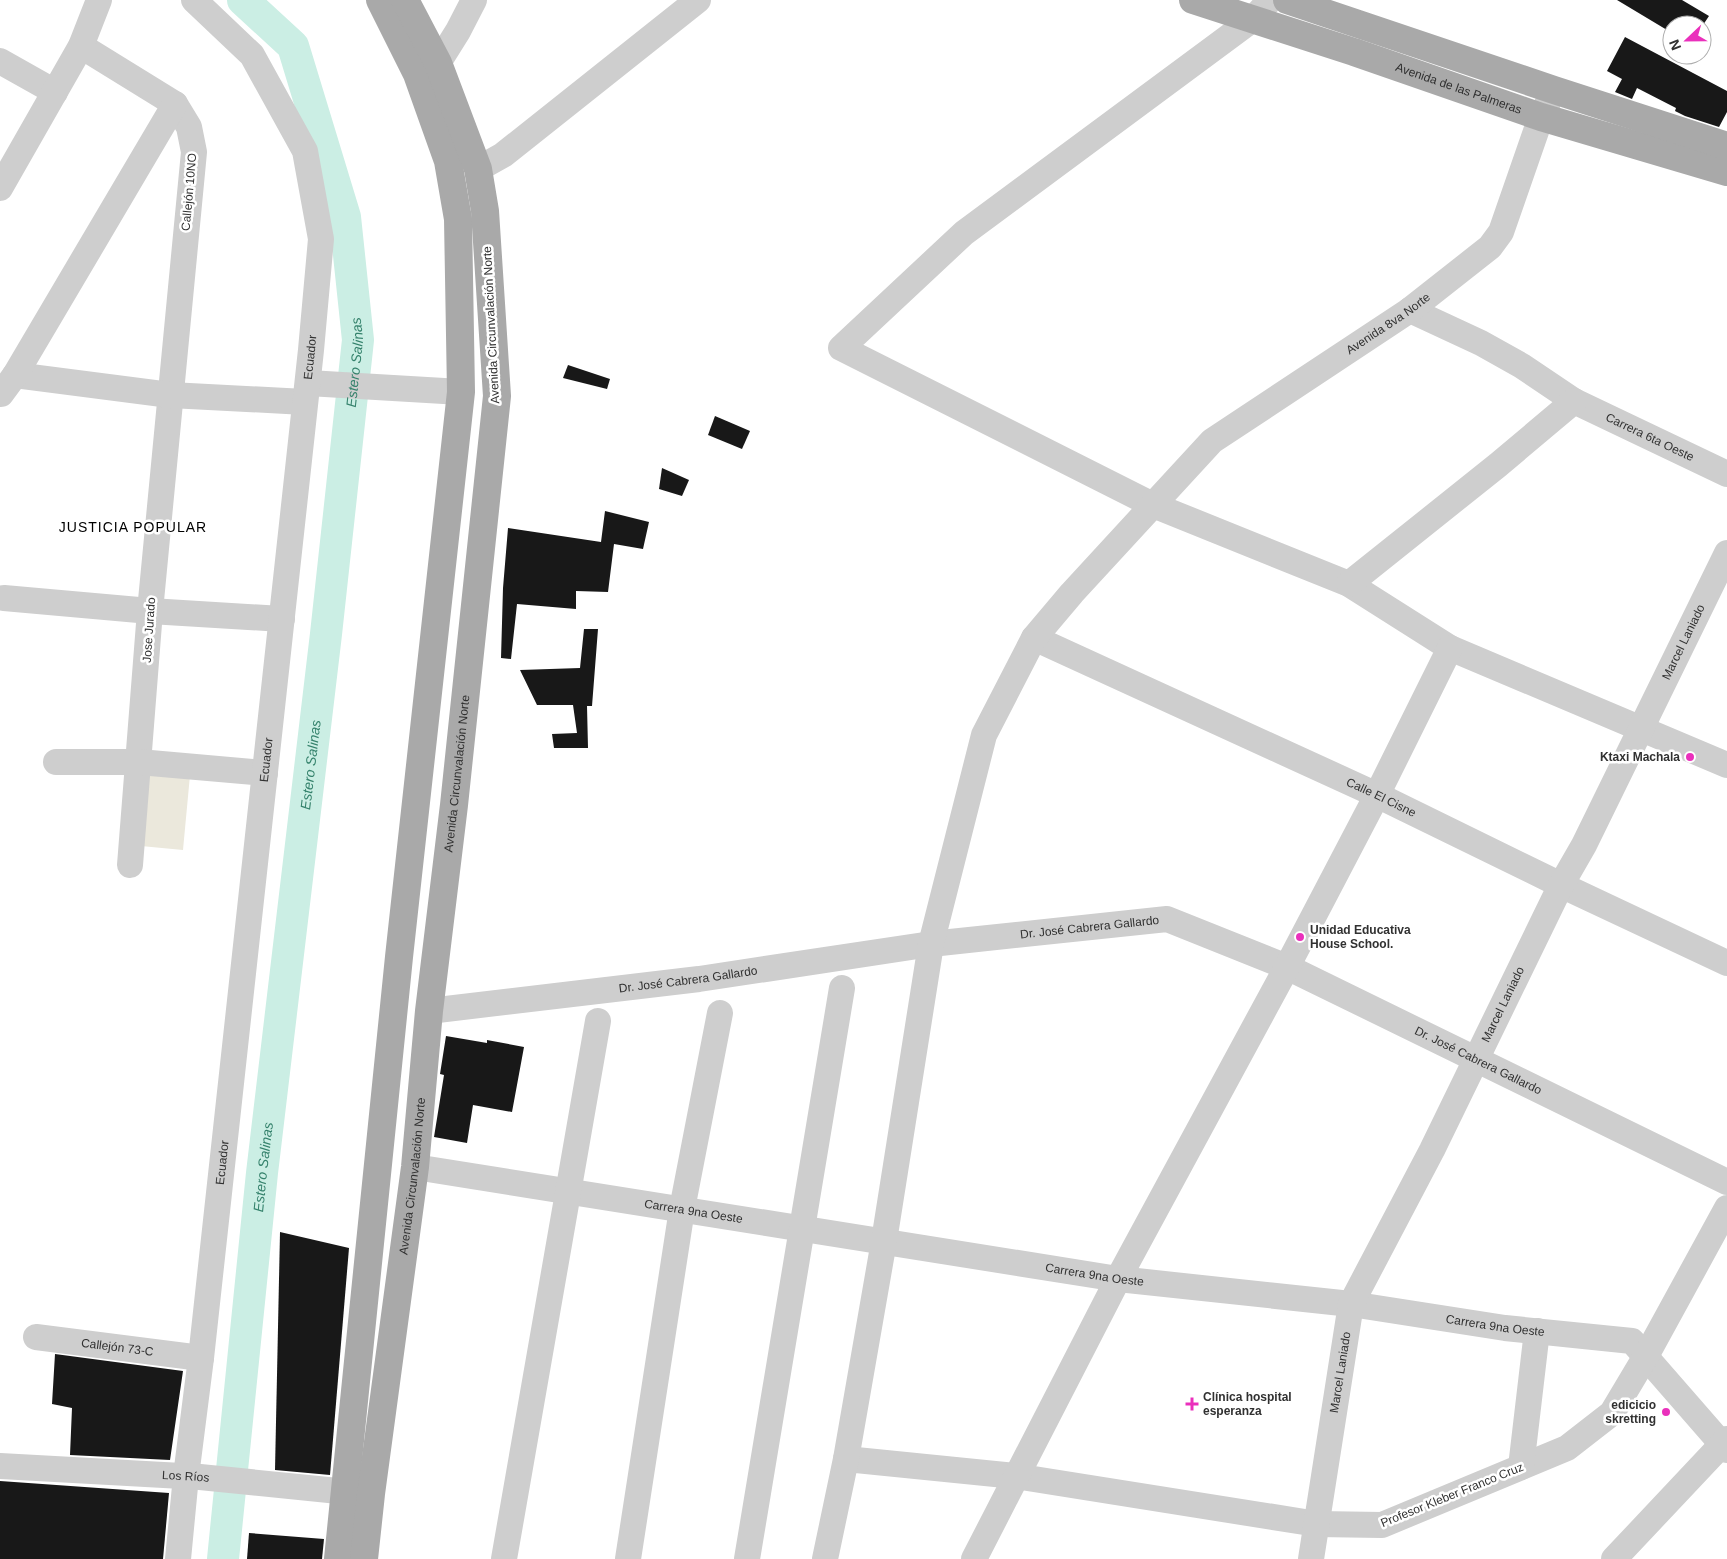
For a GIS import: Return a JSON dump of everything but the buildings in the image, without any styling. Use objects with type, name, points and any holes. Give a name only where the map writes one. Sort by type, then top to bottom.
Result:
[{"type":"main road","name":"Avenida Circunvalación Norte","points":[[338,1559],[358,1493],[415,1167],[434,963],[454,805],[497,396],[485,211],[478,169],[428,68],[380,0]]},
{"type":"main road","name":"Avenida Circunvalación Norte","points":[[364,1559],[358,1493],[399,958],[461,392],[458,219],[428,68],[405,0]]},
{"type":"main road","name":"Avenida de las Palmeras","points":[[1192,0],[1261,10],[1541,116],[1727,172]]},
{"type":"main road","points":[[1287,0],[1727,146]]},
{"type":"main road","points":[[399,958],[434,963]]},
{"type":"street","points":[[0,188],[81,46],[99,0]]},
{"type":"street","name":"Ecuador","points":[[178,1559],[193,1477],[201,1358],[282,619],[312,390],[321,239],[304,151],[252,55],[194,0]]},
{"type":"street","points":[[428,68],[458,31],[474,0]]},
{"type":"street","points":[[478,169],[503,155],[698,0]]},
{"type":"street","points":[[1261,10],[964,233],[841,348],[1154,505],[1349,584],[1450,648],[1727,765]]},
{"type":"street","name":"Callejón 10NO","points":[[81,46],[175,104],[189,127],[194,152],[170,395]]},
{"type":"street","points":[[0,60],[55,92]]},
{"type":"street","name":"Avenida 8va Norte","points":[[826,1559],[846,1459],[884,1240],[931,944],[984,735],[1034,638],[1072,593],[1212,441],[1410,310],[1490,247],[1501,232],[1541,116],[1554,90]]},
{"type":"street","points":[[175,104],[8,384],[170,395],[381,387],[461,392]]},
{"type":"street","name":"Carrera 6ta Oeste","points":[[1410,310],[1481,343],[1522,366],[1574,401],[1727,474]]},
{"type":"street","name":"Jose Jurado","points":[[130,865],[150,611],[170,395]]},
{"type":"street","points":[[1349,584],[1498,465],[1574,401]]},
{"type":"street","name":"Marcel Laniado","points":[[1311,1559],[1351,1304],[1478,1059],[1727,553]]},
{"type":"street","points":[[4,598],[150,611],[282,619]]},
{"type":"street","name":"Calle El Cisne","points":[[1034,638],[1377,795],[1727,963]]},
{"type":"street","points":[[974,1559],[1118,1278],[1287,967],[1377,795],[1450,648]]},
{"type":"street","points":[[56,762],[139,762],[265,774]]},
{"type":"street","name":"Dr. José Cabrera Gallardo","points":[[429,1011],[699,979],[931,944],[1167,919],[1287,967],[1727,1182]]},
{"type":"street","points":[[747,1559],[842,988]]},
{"type":"street","points":[[628,1559],[682,1209],[720,1013]]},
{"type":"street","points":[[504,1559],[598,1021]]},
{"type":"street","name":"Carrera 9na Oeste","points":[[415,1167],[1118,1278],[1351,1304],[1505,1328],[1632,1341],[1725,1445]]},
{"type":"street","name":"Profesor Kleber Franco Cruz","points":[[846,1459],[1015,1476],[1318,1524],[1382,1526],[1566,1448],[1612,1413],[1646,1356],[1727,1208]]},
{"type":"street","points":[[1521,1467],[1537,1331]]},
{"type":"street","name":"Callejón 73-C","points":[[36,1337],[201,1358]]},
{"type":"street","points":[[1614,1559],[1725,1445]]},
{"type":"street","name":"Los Ríos","points":[[0,1466],[193,1477],[358,1493]]},
{"type":"shaded area","points":[[147,771],[190,775],[183,850],[141,846]]},
{"type":"waterway","name":"Estero Salinas","points":[[223,1559],[262,1173],[326,634],[358,340],[345,217],[293,46],[243,0]]},
{"type":"place","name":"Ktaxi Machala","points":[[1690,757]]},
{"type":"place","name":"Unidad Educativa House School.","points":[[1300,937]]},
{"type":"place","name":"Clínica hospital esperanza","points":[[1192,1404]]},
{"type":"place","name":"edicicio skretting","points":[[1666,1412]]},
{"type":"district","name":"JUSTICIA POPULAR","points":[[133,527]]}]
